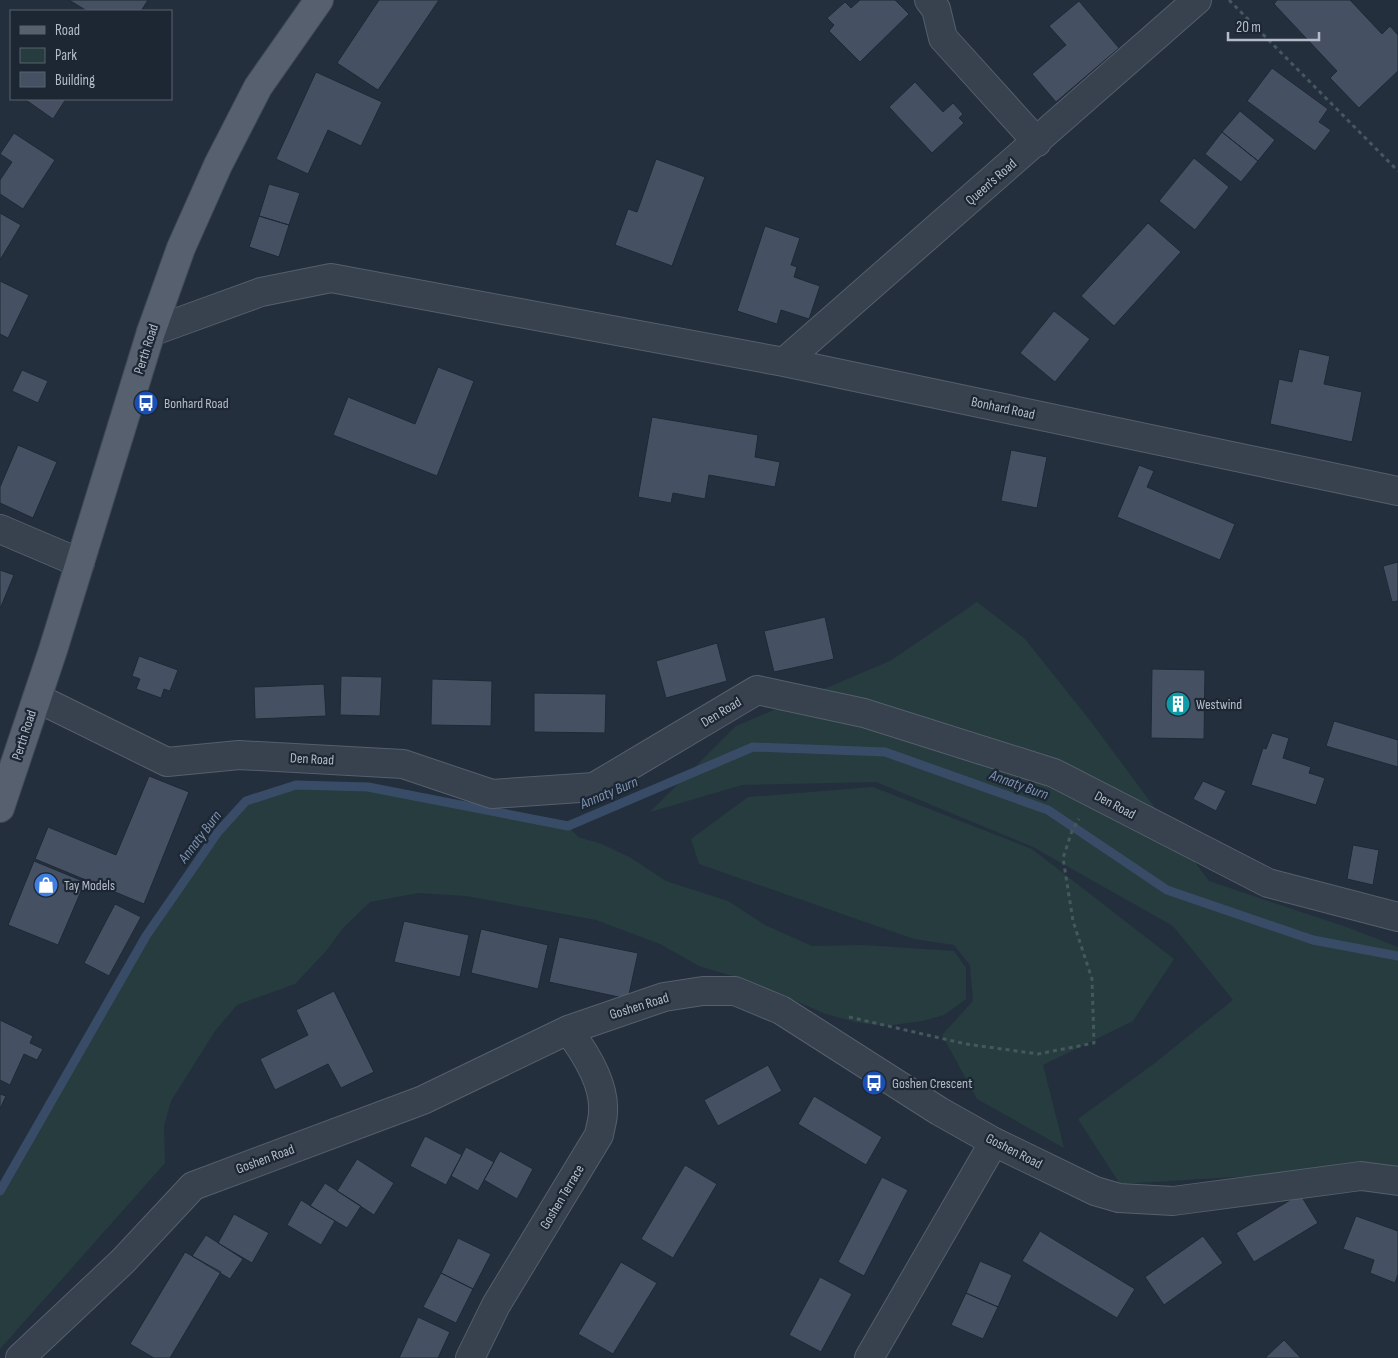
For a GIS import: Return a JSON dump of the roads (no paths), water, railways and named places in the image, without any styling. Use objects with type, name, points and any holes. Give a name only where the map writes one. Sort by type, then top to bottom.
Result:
[{"type":"main road","name":"Perth Road","points":[[0,808],[80,563],[151,332],[181,248],[218,165],[258,87],[319,0]]},
{"type":"street","points":[[929,0],[936,9],[943,38],[1037,142]]},
{"type":"street","name":"Queen's Road","points":[[784,362],[1197,0]]},
{"type":"street","name":"Bonhard Road","points":[[151,332],[261,292],[331,278],[784,362],[1398,491]]},
{"type":"street","points":[[0,529],[80,563]]},
{"type":"street","name":"Den Road","points":[[36,698],[167,762],[239,755],[403,764],[492,794],[594,787],[757,690],[864,713],[1054,773],[1268,882],[1398,917]]},
{"type":"street","name":"Goshen Road","points":[[20,1358],[122,1261],[193,1186],[423,1100],[568,1030],[664,997],[703,991],[735,992],[781,1010],[939,1111],[994,1142],[1095,1191],[1119,1198],[1173,1201],[1362,1176],[1398,1180]]},
{"type":"street","name":"Goshen Terrace","points":[[470,1358],[496,1305],[599,1136],[604,1111],[600,1091],[593,1073],[568,1030]]},
{"type":"street","points":[[869,1358],[994,1142]]},
{"type":"waterway","name":"Annaty Burn","points":[[0,1191],[146,936],[218,832],[246,801],[296,785],[368,787],[568,826],[753,747],[885,752],[1048,810],[1167,890],[1313,940],[1398,956]]},
{"type":"place","name":"Bonhard Road","points":[[146,403]]},
{"type":"place","name":"Westwind","points":[[1178,704]]},
{"type":"place","name":"Tay Models","points":[[46,885]]},
{"type":"place","name":"Goshen Crescent","points":[[874,1083]]}]
